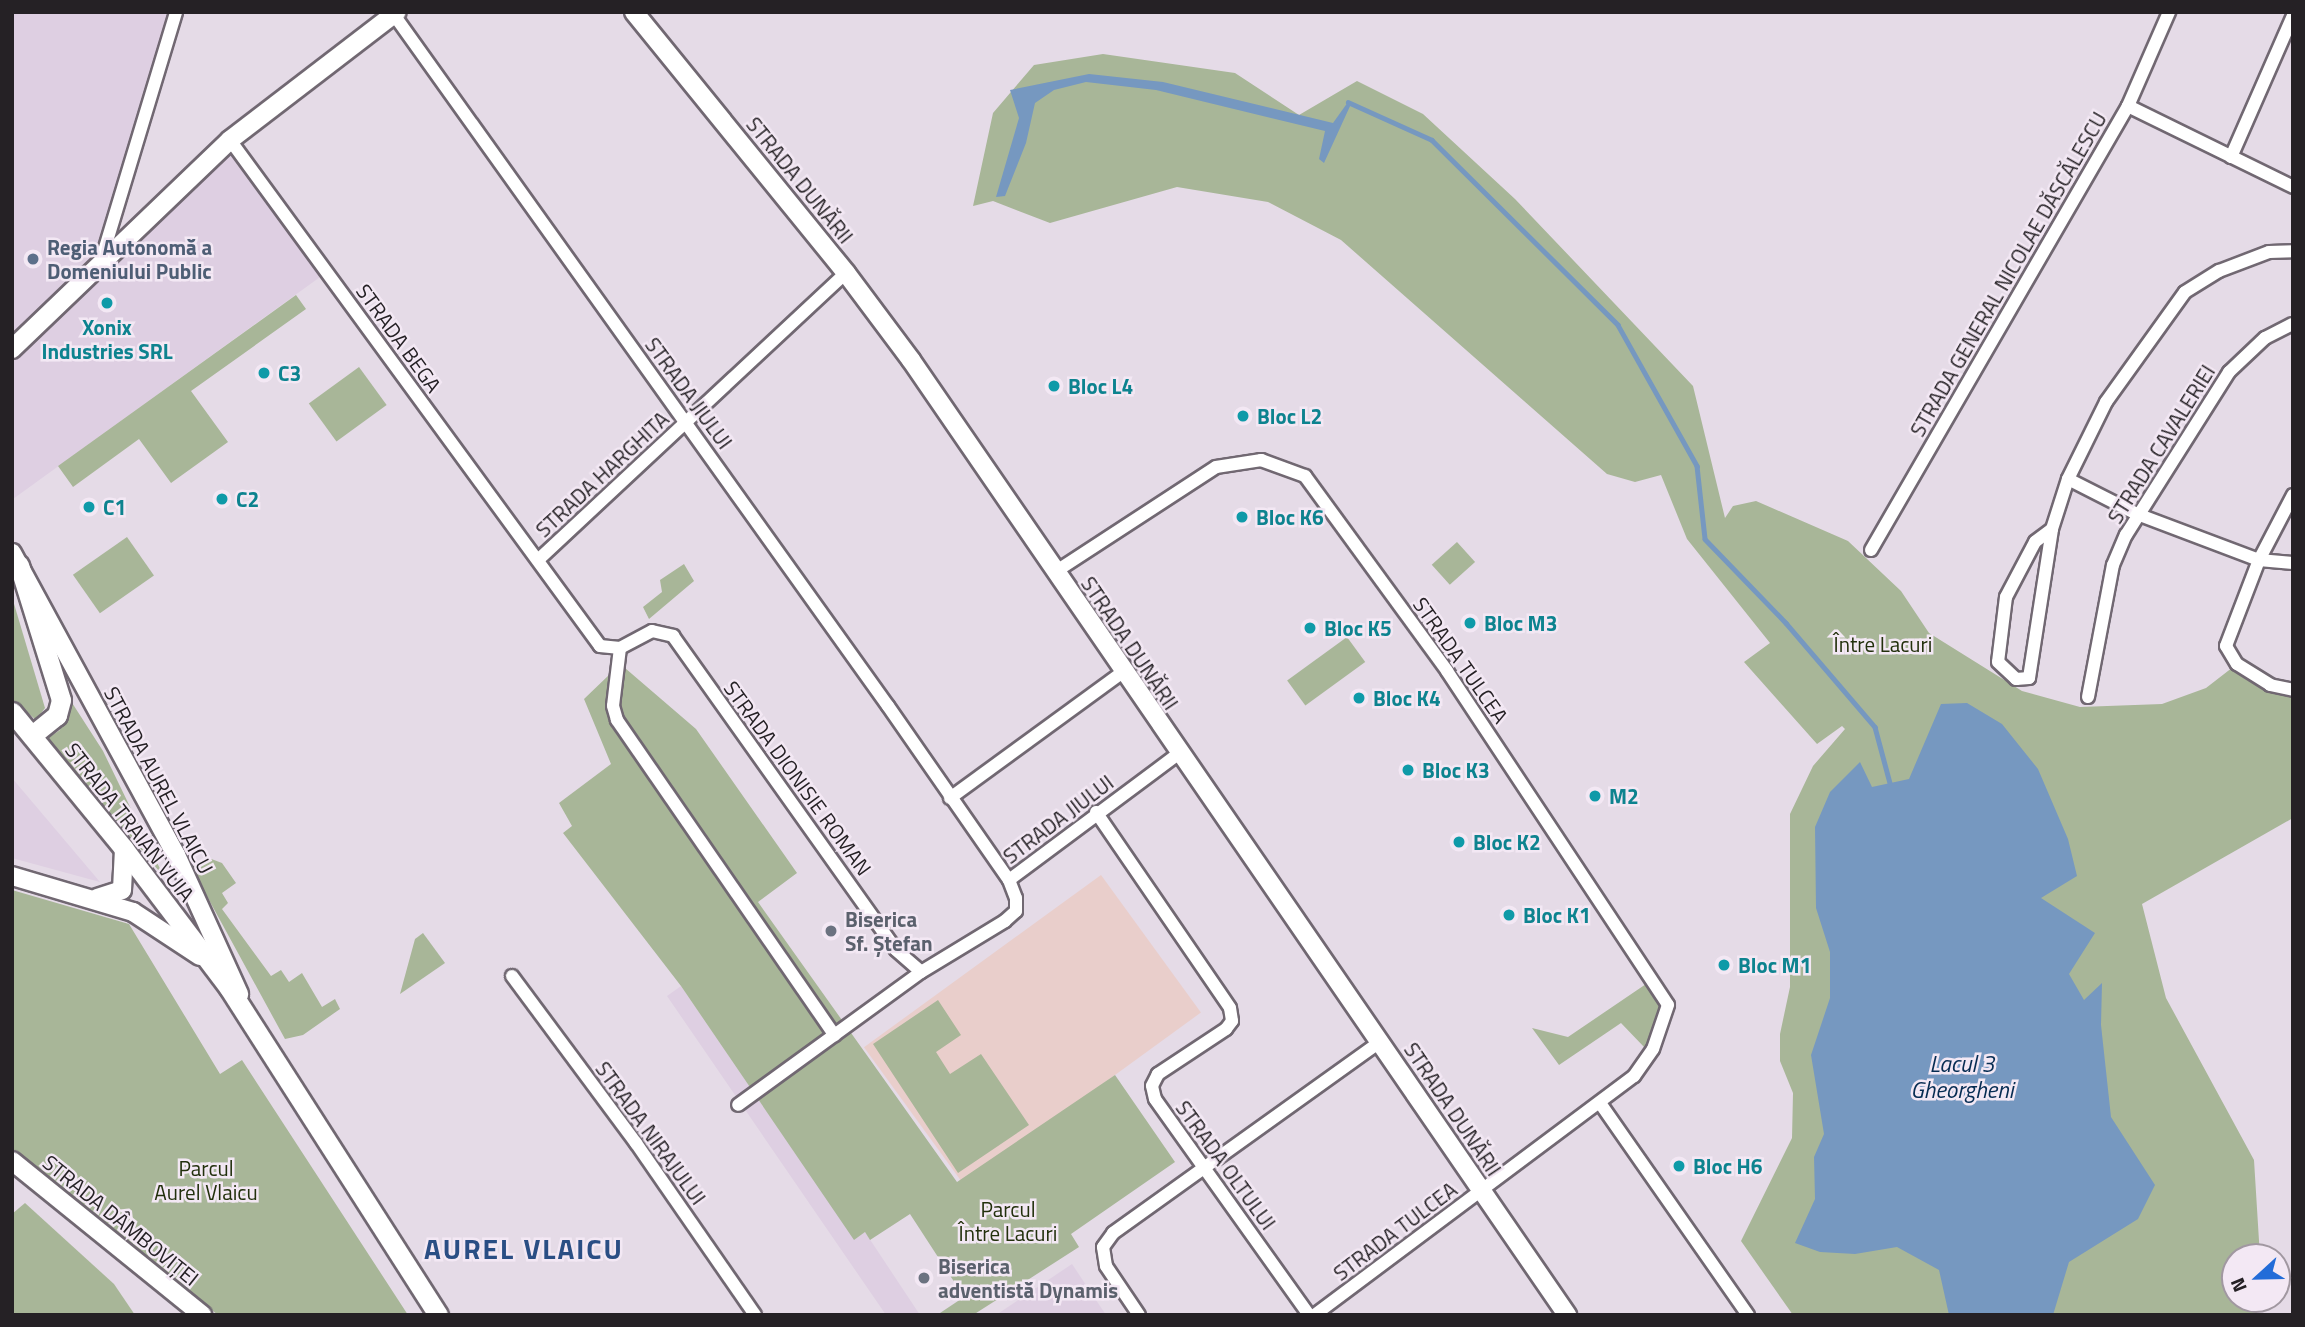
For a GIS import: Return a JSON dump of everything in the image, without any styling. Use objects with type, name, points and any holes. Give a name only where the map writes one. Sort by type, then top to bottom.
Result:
[{"type":"main road","points":[[15,559],[61,700],[57,715],[32,735]]},
{"type":"main road","name":"STRADA TRAIAN VUIA","points":[[12,712],[124,849],[210,963]]},
{"type":"main road","name":"STRADA AUREL VLAICU","points":[[210,963],[438,1315]]},
{"type":"street","points":[[99,268],[176,12]]},
{"type":"street","name":"STRADA DUNĂRII","points":[[634,12],[846,273],[1055,572],[1178,754],[1381,1041],[1567,1315]]},
{"type":"street","name":"STRADA GENERAL NICOLAE DĂSCĂLESCU","points":[[1871,550],[2128,106],[2169,12]]},
{"type":"street","points":[[12,349],[230,139],[394,13]]},
{"type":"street","name":"STRADA JIULUI","points":[[394,13],[1009,880],[1096,812],[1178,754]]},
{"type":"street","points":[[2231,158],[2293,16]]},
{"type":"street","points":[[2128,106],[2293,187]]},
{"type":"street","name":"STRADA BEGA","points":[[230,139],[538,560]]},
{"type":"street","points":[[2052,529],[2035,542],[2006,597],[1998,662],[2016,679],[2029,678],[2052,529],[2068,479],[2106,402],[2185,292],[2219,271],[2269,253],[2293,251]]},
{"type":"street","name":"STRADA HARGHITA","points":[[538,560],[846,273]]},
{"type":"street","name":"STRADA CAVALERIEI","points":[[2088,697],[2113,565],[2137,514],[2229,372],[2265,338],[2293,324]]},
{"type":"street","name":"STRADA TULCEA","points":[[1055,572],[1216,467],[1261,460],[1306,476],[1447,671],[1664,994],[1667,1016],[1645,1062],[1600,1104],[1315,1315]]},
{"type":"street","points":[[2068,479],[2137,514],[2259,560],[2293,563]]},
{"type":"street","points":[[2293,495],[2259,560],[2226,646],[2237,664],[2270,685],[2293,690]]},
{"type":"street","name":"STRADA AUREL VLAICU","points":[[15,559],[176,855],[257,1032]]},
{"type":"street","points":[[538,560],[600,646],[620,648],[613,706],[617,720],[834,1035]]},
{"type":"street","name":"STRADA DIONISIE ROMAN","points":[[620,648],[652,631],[673,636],[896,950],[921,971]]},
{"type":"street","points":[[950,798],[1123,672]]},
{"type":"street","name":"STRADA OLTULUI","points":[[1096,812],[1230,1008],[1232,1021],[1226,1030],[1158,1074],[1152,1087],[1155,1100],[1205,1166],[1309,1315]]},
{"type":"street","points":[[91,898],[109,897],[122,890],[124,849]]},
{"type":"street","points":[[12,876],[91,898],[152,921],[210,963]]},
{"type":"street","points":[[738,1105],[921,971],[1011,916],[1017,904],[1009,880]]},
{"type":"street","name":"STRADA NIRAJULUI","points":[[512,976],[636,1143],[755,1315]]},
{"type":"street","points":[[1139,1315],[1106,1266],[1103,1247],[1113,1233],[1381,1041]]},
{"type":"street","points":[[1600,1104],[1748,1315]]},
{"type":"street","name":"STRADA DÂMBOVIȚEI","points":[[12,1161],[202,1315]]},
{"type":"shaded area","points":[[12,12],[176,12],[100,267],[230,140],[327,272],[13,499]]},
{"type":"shaded area","points":[[12,778],[100,882],[12,858]]},
{"type":"shaded area","points":[[1101,875],[1201,1013],[964,1185],[864,1047]]},
{"type":"shaded area","points":[[681,986],[854,1239],[865,1232],[920,1315],[886,1315],[667,996]]},
{"type":"shaded area","points":[[1072,1264],[1106,1315],[996,1315]]},
{"type":"green space","name":"Între Lacuri","points":[[1103,54],[1235,73],[1299,115],[1357,81],[1423,114],[1515,199],[1693,386],[1725,518],[1733,506],[1756,501],[1848,541],[1901,591],[1929,633],[2022,691],[2080,707],[2162,704],[2206,688],[2237,664],[2293,689],[2293,818],[2142,904],[2166,998],[2254,1160],[2259,1243],[2221,1243],[2221,1313],[2257,1315],[1793,1315],[1741,1241],[1792,1138],[1793,1093],[1780,1061],[1780,1034],[1790,987],[1790,814],[1813,766],[1845,729],[1842,726],[1817,744],[1744,662],[1770,643],[1687,539],[1661,475],[1635,482],[1607,474],[1341,240],[1268,202],[1177,187],[1050,223],[993,201],[973,206],[993,113],[1034,65]]},
{"type":"green space","points":[[296,295],[306,309],[191,391],[228,442],[171,483],[139,439],[73,487],[58,466]]},
{"type":"green space","points":[[359,367],[387,405],[336,441],[309,403]]},
{"type":"green space","points":[[127,537],[154,576],[100,613],[73,575]]},
{"type":"green space","points":[[1457,542],[1475,562],[1450,585],[1432,565]]},
{"type":"green space","points":[[684,564],[694,581],[649,619],[643,607],[662,592],[660,580]]},
{"type":"green space","points":[[12,597],[45,708],[36,720],[12,699]]},
{"type":"green space","points":[[1347,637],[1365,662],[1305,706],[1287,680]]},
{"type":"green space","name":"Parcul Între Lacuri","points":[[625,668],[696,729],[797,873],[758,902],[957,1182],[1115,1075],[1175,1162],[1071,1234],[1079,1247],[973,1315],[937,1315],[964,1297],[910,1214],[870,1240],[865,1232],[854,1240],[681,986],[563,833],[572,826],[559,803],[611,764],[584,699],[610,674]]},
{"type":"green space","points":[[67,695],[103,751],[164,877],[48,738],[60,730]]},
{"type":"green space","points":[[206,857],[222,863],[236,883],[222,893],[228,903],[222,909],[271,976],[281,970],[289,982],[302,973],[322,1007],[335,999],[340,1009],[303,1035],[285,1039],[191,867]]},
{"type":"green space","name":"Parcul Aurel Vlaicu","points":[[12,890],[129,924],[220,1074],[242,1060],[408,1315],[218,1315],[12,1148]]},
{"type":"green space","points":[[423,933],[445,963],[400,994],[415,939]]},
{"type":"green space","points":[[1649,982],[1661,1000],[1661,1010],[1645,1048],[1621,1023],[1559,1065],[1532,1028],[1568,1037]]},
{"type":"green space","points":[[938,1000],[961,1035],[936,1052],[950,1074],[981,1054],[1029,1125],[958,1173],[873,1044]]},
{"type":"green space","points":[[25,1203],[114,1284],[135,1315],[12,1315],[12,1214]]},
{"type":"water","points":[[1089,74],[1163,82],[1333,123],[1348,102],[1351,104],[1324,163],[1319,159],[1325,131],[1156,90],[1086,82],[1054,90],[1035,103],[1026,143],[1005,196],[996,197],[1019,118],[1010,90]]},
{"type":"water","name":"Lacul 3 Gheorgheni","points":[[1967,703],[2002,724],[2038,769],[2068,839],[2077,876],[2041,898],[2095,933],[2069,974],[2084,1000],[2102,983],[2101,1025],[2111,1117],[2155,1185],[2138,1219],[2069,1262],[2053,1315],[1949,1315],[1939,1270],[1897,1247],[1855,1254],[1820,1252],[1795,1243],[1815,1199],[1814,1157],[1824,1134],[1811,1055],[1830,998],[1830,952],[1816,908],[1815,827],[1830,792],[1860,762],[1872,787],[1909,779],[1941,704]]},
{"type":"waterway","points":[[1348,102],[1432,140],[1618,325],[1697,466],[1705,539],[1786,623],[1875,727],[1890,783]]},
{"type":"place","name":"Regia Autonomă a Domeniului Public","points":[[33,259]]},
{"type":"place","name":"Xonix Industries SRL","points":[[107,303]]},
{"type":"place","name":"C3","points":[[264,373]]},
{"type":"place","name":"Bloc L4","points":[[1054,386]]},
{"type":"place","name":"Bloc L2","points":[[1243,416]]},
{"type":"place","name":"C2","points":[[222,499]]},
{"type":"place","name":"C1","points":[[89,507]]},
{"type":"place","name":"Bloc K6","points":[[1242,517]]},
{"type":"place","name":"Bloc M3","points":[[1470,623]]},
{"type":"place","name":"Bloc K5","points":[[1310,628]]},
{"type":"place","name":"Bloc K4","points":[[1359,698]]},
{"type":"place","name":"Bloc K3","points":[[1408,770]]},
{"type":"place","name":"M2","points":[[1595,796]]},
{"type":"place","name":"Bloc K2","points":[[1459,842]]},
{"type":"place","name":"Bloc K1","points":[[1509,915]]},
{"type":"place","name":"Biserica Sf. Ștefan","points":[[831,931]]},
{"type":"place","name":"Bloc M1","points":[[1724,965]]},
{"type":"place","name":"Bloc H6","points":[[1679,1166]]},
{"type":"place","name":"Biserica adventistă Dynamis","points":[[924,1278]]},
{"type":"district","name":"AUREL VLAICU","points":[[524,1249]]}]
